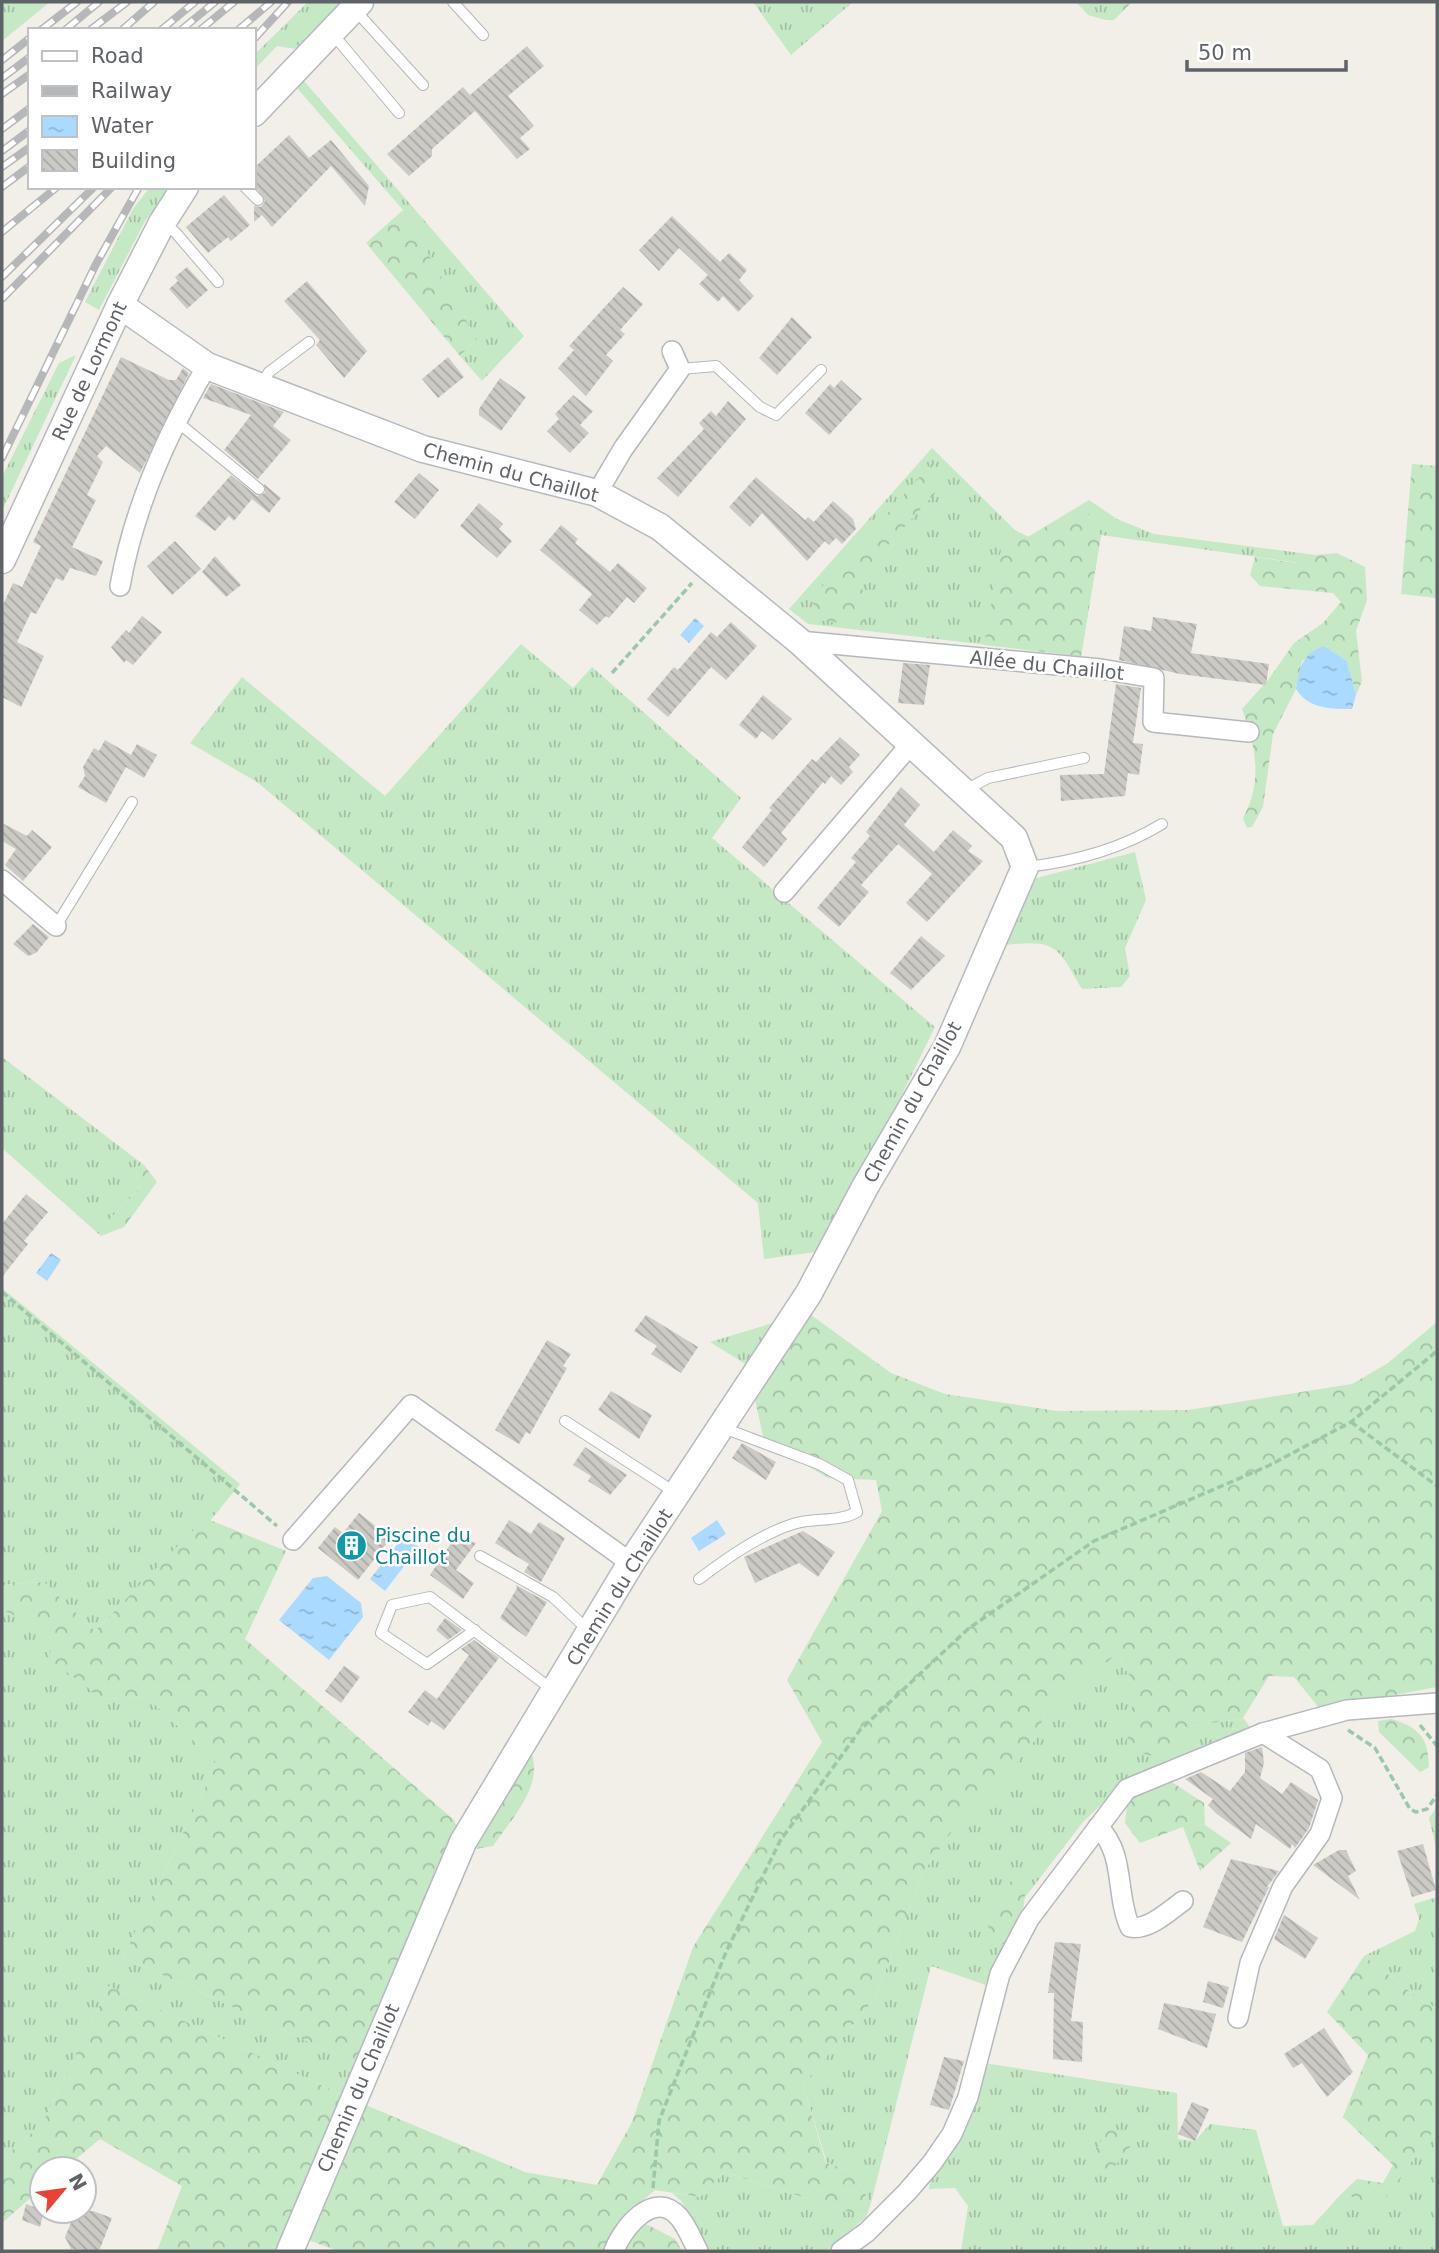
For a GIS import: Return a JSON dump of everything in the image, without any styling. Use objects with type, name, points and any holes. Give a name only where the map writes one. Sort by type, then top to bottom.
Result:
[{"type":"street","points":[[256,111],[357,5]]},
{"type":"street","name":"Rue de Lormont","points":[[2,560],[120,305],[162,223],[184,189]]},
{"type":"street","name":"Chemin du Chaillot","points":[[120,305],[207,366],[423,449],[597,493],[660,527],[799,641],[1014,838],[1025,867],[947,1047],[865,1188],[809,1293],[631,1563],[463,1842],[290,2251]]},
{"type":"street","points":[[597,493],[676,360]]},
{"type":"street","points":[[120,586],[127,551],[143,501],[175,420],[207,366]]},
{"type":"street","name":"Allée du Chaillot","points":[[799,641],[1101,669],[1154,678],[1153,722],[1249,732]]},
{"type":"street","points":[[784,892],[910,745]]},
{"type":"street","points":[[2,880],[56,926]]},
{"type":"street","points":[[293,1539],[411,1405],[631,1563]]},
{"type":"street","points":[[841,2251],[867,2232],[907,2192],[952,2134],[968,2097],[1000,1974],[1029,1919],[1127,1789],[1263,1733],[1347,1710],[1437,1703]]},
{"type":"street","points":[[1238,2018],[1256,1950],[1283,1886],[1320,1834],[1332,1798],[1320,1769],[1263,1733]]},
{"type":"street","points":[[1098,1826],[1109,1837],[1118,1865],[1125,1916],[1130,1927],[1149,1924],[1183,1901]]},
{"type":"street","points":[[614,2251],[624,2228],[637,2215],[651,2210],[668,2209],[679,2216],[698,2251]]},
{"type":"lane","points":[[453,2],[483,35]]},
{"type":"lane","points":[[357,5],[423,85]]},
{"type":"lane","points":[[331,33],[399,113]]},
{"type":"lane","points":[[247,189],[258,200]]},
{"type":"lane","points":[[162,223],[175,232],[218,282]]},
{"type":"lane","points":[[261,387],[269,372],[309,342]]},
{"type":"lane","points":[[676,360],[716,366],[760,407],[776,415],[821,370]]},
{"type":"lane","points":[[175,420],[259,489]]},
{"type":"lane","points":[[962,791],[988,778],[1084,758]]},
{"type":"lane","points":[[56,926],[132,802]]},
{"type":"lane","points":[[1025,867],[1072,862],[1137,839],[1162,824]]},
{"type":"lane","points":[[565,1421],[677,1494]]},
{"type":"lane","points":[[699,1579],[739,1550],[794,1523],[846,1518],[857,1512],[848,1480],[819,1464],[721,1427]]},
{"type":"lane","points":[[480,1556],[553,1597],[590,1632]]},
{"type":"lane","points":[[475,1630],[428,1664],[382,1633],[392,1605],[429,1597],[475,1630],[554,1691]]},
{"type":"path","points":[[612,673],[708,566]]},
{"type":"path","points":[[2,1292],[293,1539]]},
{"type":"path","points":[[651,2210],[660,2122],[726,1952],[780,1840],[860,1730],[968,1629],[1094,1541],[1268,1466],[1351,1422],[1437,1351]]},
{"type":"path","points":[[1351,1422],[1437,1486]]},
{"type":"path","points":[[1321,1717],[1352,1732],[1375,1748],[1410,1809],[1416,1812],[1427,1809],[1437,1795]]},
{"type":"green space","points":[[2,2],[50,2],[2,41]]},
{"type":"green space","points":[[308,2],[341,2],[295,49],[277,46],[256,68],[256,53]]},
{"type":"green space","points":[[753,2],[853,2],[791,55]]},
{"type":"green space","points":[[1076,2],[1116,2],[1106,20],[1088,15]]},
{"type":"green space","points":[[1116,2],[1132,2],[1114,20],[1106,20]]},
{"type":"green space","points":[[304,81],[524,336],[482,381],[460,356],[477,339],[403,210],[297,88]]},
{"type":"green space","points":[[148,189],[170,189],[145,221],[99,310],[85,302],[133,209]]},
{"type":"green space","points":[[403,210],[477,339],[460,356],[366,243]]},
{"type":"green space","points":[[76,355],[2,511],[2,477],[59,363]]},
{"type":"green space","points":[[932,448],[1016,531],[1028,537],[1089,500],[1117,519],[1154,534],[1316,555],[1314,565],[1101,535],[1081,656],[808,624],[789,609]]},
{"type":"green space","points":[[931,464],[945,472],[938,490],[858,578],[869,608],[862,625],[814,620],[813,597]]},
{"type":"green space","points":[[1412,464],[1437,466],[1437,598],[1401,594]]},
{"type":"green space","points":[[1078,507],[1093,517],[1101,535],[1081,656],[984,645],[1004,532],[1016,531],[1029,537]]},
{"type":"green space","points":[[1337,553],[1365,567],[1367,600],[1356,631],[1362,681],[1356,695],[1347,661],[1324,646],[1302,661],[1296,689],[1273,734],[1263,807],[1252,827],[1247,828],[1243,818],[1253,791],[1255,764],[1251,737],[1242,709],[1268,680],[1294,643],[1323,623],[1341,602],[1333,593],[1260,586],[1250,575],[1255,557],[1297,563],[1316,555]]},
{"type":"green space","points":[[521,644],[573,688],[592,667],[741,798],[712,838],[935,1027],[890,1119],[815,1252],[764,1259],[758,1203],[257,782],[190,743],[242,677],[385,796]]},
{"type":"green space","points":[[1135,852],[1146,900],[1125,948],[1130,976],[1121,987],[1082,989],[1067,963],[1054,949],[1035,943],[1005,945],[1033,879]]},
{"type":"green space","points":[[2,1057],[144,1165],[135,1167],[140,1188],[108,1221],[101,1236],[2,1148]]},
{"type":"green space","points":[[144,1165],[157,1182],[124,1227],[101,1236],[108,1221],[140,1188],[135,1167]]},
{"type":"green space","points":[[2,1288],[240,1484],[210,1521],[205,1519],[95,1631],[44,1582],[2,1585]]},
{"type":"green space","points":[[807,1312],[891,1373],[945,1394],[1057,1411],[1188,1410],[1352,1384],[1388,1363],[1437,1322],[1437,1687],[1320,1709],[1294,1677],[1269,1676],[1243,1718],[1182,1728],[1168,1760],[1126,1749],[1135,1687],[1118,1654],[1050,1703],[1031,1747],[956,1826],[923,1872],[875,1998],[803,2085],[826,2163],[851,2171],[871,2203],[866,2217],[724,2172],[700,2197],[655,2190],[627,2214],[675,2239],[682,2251],[338,2251],[303,2238],[361,2103],[525,2172],[597,2185],[632,2122],[693,1947],[822,1742],[787,1680],[882,1511],[876,1480],[828,1478],[764,1440],[754,1395]]},
{"type":"green space","points":[[773,1323],[747,1365],[710,1342]]},
{"type":"green space","points":[[205,1518],[286,1551],[245,1639],[454,1820],[463,1842],[366,2068],[123,1957],[217,1763],[147,1697],[103,1699],[49,1659],[54,1633],[2,1610],[2,1585],[44,1582],[95,1631]]},
{"type":"green space","points":[[2,1610],[55,1633],[103,1699],[147,1697],[217,1763],[123,1957],[366,2068],[353,2100],[109,1986],[42,2124],[2,2159]]},
{"type":"green space","points":[[1118,1654],[1135,1687],[1127,1749],[1182,1728],[1243,1718],[1250,1727],[1168,1760],[1121,1786],[1083,1822],[1023,1900],[986,1985],[931,1966],[871,2203],[851,2171],[827,2163],[803,2085],[875,1998],[923,1872],[956,1826],[1031,1747],[1050,1703]]},
{"type":"green space","points":[[1392,1719],[1416,1730],[1421,1736],[1427,1749],[1429,1767],[1420,1772],[1379,1732],[1378,1721]]},
{"type":"green space","points":[[530,1750],[534,1776],[524,1801],[493,1846],[476,1849]]},
{"type":"green space","points":[[1167,1779],[1204,1803],[1205,1825],[1231,1843],[1200,1871],[1183,1827],[1140,1843],[1125,1823],[1128,1796]]},
{"type":"green space","points":[[1437,1807],[1437,1851],[1429,1818]]},
{"type":"green space","points":[[1011,1881],[1027,1881],[1020,1925],[1017,1933],[1004,1945],[988,1933],[989,1910]]},
{"type":"green space","points":[[1437,1897],[1437,2007],[1426,2004],[1364,1956],[1415,1931],[1419,1919],[1414,1904]]},
{"type":"green space","points":[[1364,1956],[1426,2004],[1437,2007],[1437,2126],[1377,2210],[1343,2192],[1357,2179],[1383,2183],[1393,2165],[1343,2117],[1368,2055],[1327,2012]]},
{"type":"green space","points":[[109,1986],[353,2100],[290,2251],[157,2251],[182,2186],[100,2139],[81,2155],[28,2155],[28,2200],[2,2223],[2,2159],[42,2124]]},
{"type":"green space","points":[[977,2062],[1177,2093],[1178,2139],[1195,2141],[1210,2124],[1256,2130],[1283,2226],[1313,2225],[1343,2192],[1377,2209],[1437,2126],[1437,2251],[961,2251],[968,2206],[955,2188],[929,2189],[932,2163]]},
{"type":"green space","points":[[1109,2128],[1129,2133],[1133,2143],[1107,2176],[1092,2175],[1090,2158]]},
{"type":"green space","points":[[724,2172],[866,2217],[826,2251],[707,2251],[682,2202],[672,2193],[700,2197]]},
{"type":"water","points":[[695,618],[704,626],[689,643],[680,635]]},
{"type":"water","points":[[1324,646],[1347,661],[1356,695],[1352,709],[1313,704],[1296,689],[1306,658]]},
{"type":"water","points":[[51,1253],[61,1260],[47,1281],[36,1273]]},
{"type":"water","points":[[717,1520],[726,1534],[699,1551],[691,1538]]},
{"type":"water","points":[[404,1536],[419,1547],[385,1591],[370,1579]]},
{"type":"water","points":[[327,1576],[361,1603],[363,1617],[329,1660],[279,1620],[313,1578]]},
{"type":"building","points":[[527,46],[544,66],[508,96],[534,126],[520,138],[530,149],[517,159],[475,111],[432,149],[432,156],[409,176],[387,154],[463,87],[470,95]]},
{"type":"building","points":[[289,135],[309,158],[331,140],[369,186],[365,206],[331,166],[272,227],[262,215],[254,222],[254,206],[261,207],[265,201],[256,188],[256,166]]},
{"type":"building","points":[[224,195],[250,225],[231,241],[228,237],[208,253],[186,227]]},
{"type":"building","points":[[672,216],[720,262],[729,253],[747,270],[739,280],[754,296],[738,312],[723,296],[718,302],[699,284],[708,275],[679,248],[659,271],[639,250]]},
{"type":"building","points":[[187,267],[208,290],[187,309],[169,289],[178,281],[175,277]]},
{"type":"building","points":[[307,281],[367,351],[344,378],[316,345],[320,340],[284,301]]},
{"type":"building","points":[[623,287],[643,304],[620,330],[625,334],[606,355],[613,361],[586,396],[558,368],[574,350],[569,346]]},
{"type":"building","points":[[792,317],[812,337],[777,375],[759,358]]},
{"type":"building","points":[[121,357],[169,380],[176,380],[183,368],[189,373],[140,473],[106,446],[97,456],[103,462],[87,495],[96,500],[72,547],[103,561],[96,576],[70,568],[63,581],[56,578],[36,614],[31,612],[17,642],[44,656],[21,707],[2,697],[2,607],[13,583],[22,587],[41,546],[33,542]]},
{"type":"building","points":[[448,357],[464,377],[438,398],[422,379]]},
{"type":"building","points":[[500,378],[526,397],[501,431],[479,415],[479,409]]},
{"type":"building","points":[[841,380],[862,399],[829,435],[805,413],[830,384],[834,388]]},
{"type":"building","points":[[211,384],[284,412],[273,426],[291,440],[258,479],[224,450],[251,415],[203,398]]},
{"type":"building","points":[[573,395],[593,411],[580,425],[589,433],[570,453],[547,431],[559,419],[555,414]]},
{"type":"building","points":[[728,401],[746,419],[678,497],[657,478],[704,429],[699,423],[711,411],[716,416]]},
{"type":"building","points":[[419,473],[439,490],[415,519],[394,502]]},
{"type":"building","points":[[231,475],[257,496],[265,493],[264,484],[281,498],[269,513],[252,499],[234,521],[229,516],[215,531],[195,516]]},
{"type":"building","points":[[756,477],[805,520],[808,517],[814,522],[833,501],[853,519],[856,529],[842,544],[836,538],[829,545],[825,541],[807,561],[762,513],[750,527],[729,507]]},
{"type":"building","points":[[479,503],[503,524],[499,529],[512,541],[497,558],[460,526]]},
{"type":"building","points":[[561,525],[578,539],[575,543],[610,572],[618,563],[647,588],[634,603],[627,597],[609,618],[606,616],[597,625],[579,610],[592,594],[540,550]]},
{"type":"building","points":[[175,541],[201,569],[172,595],[147,566]]},
{"type":"building","points":[[215,556],[241,585],[226,597],[202,572]]},
{"type":"building","points":[[142,616],[162,632],[133,665],[126,660],[124,663],[111,647],[126,630],[129,633]]},
{"type":"building","points":[[1153,617],[1197,624],[1191,653],[1269,664],[1266,685],[1180,674],[1119,660],[1124,626],[1151,631]]},
{"type":"building","points":[[731,622],[757,646],[726,680],[711,667],[668,717],[647,699],[674,667],[678,670],[711,632],[717,637]]},
{"type":"building","points":[[903,663],[930,665],[924,705],[898,703]]},
{"type":"building","points":[[1116,684],[1141,688],[1133,743],[1143,744],[1139,775],[1128,773],[1125,796],[1061,801],[1060,775],[1104,774]]},
{"type":"building","points":[[763,695],[792,719],[773,740],[762,731],[756,739],[739,725]]},
{"type":"building","points":[[840,737],[860,755],[849,767],[853,772],[841,785],[831,776],[825,784],[823,782],[781,833],[787,839],[764,867],[742,847],[772,810],[769,808],[812,759],[816,762]]},
{"type":"building","points":[[105,740],[131,755],[137,744],[157,755],[144,778],[126,767],[106,803],[78,787],[85,776],[83,767],[94,748],[99,751]]},
{"type":"building","points":[[901,787],[920,805],[904,825],[934,852],[953,830],[972,846],[968,851],[983,861],[927,922],[906,903],[932,874],[898,844],[861,885],[869,892],[839,927],[817,908],[856,862],[851,858],[870,836],[866,832]]},
{"type":"building","points":[[2,823],[27,836],[32,830],[52,847],[23,881],[5,865],[16,849],[2,841]]},
{"type":"building","points":[[33,924],[49,937],[36,953],[28,956],[13,944]]},
{"type":"building","points":[[921,936],[945,956],[911,990],[890,973]]},
{"type":"building","points":[[26,1194],[48,1212],[24,1241],[28,1244],[2,1277],[2,1224]]},
{"type":"building","points":[[646,1315],[698,1347],[681,1373],[651,1354],[657,1346],[634,1331]]},
{"type":"building","points":[[547,1340],[571,1354],[563,1366],[567,1368],[530,1434],[526,1432],[519,1444],[495,1430]]},
{"type":"building","points":[[611,1391],[652,1415],[639,1439],[598,1410]]},
{"type":"building","points":[[742,1443],[776,1462],[766,1480],[732,1458]]},
{"type":"building","points":[[585,1447],[627,1475],[610,1495],[588,1481],[591,1476],[573,1465]]},
{"type":"building","name":"Piscine du Chaillot","points":[[359,1513],[391,1538],[358,1580],[318,1548],[335,1527],[343,1533]]},
{"type":"building","points":[[509,1520],[531,1534],[539,1522],[565,1538],[541,1582],[524,1572],[529,1564],[495,1543]]},
{"type":"building","points":[[803,1531],[835,1552],[818,1577],[799,1563],[755,1583],[744,1557]]},
{"type":"building","points":[[456,1536],[476,1543],[456,1570],[474,1583],[463,1599],[430,1575]]},
{"type":"building","points":[[516,1585],[547,1602],[526,1637],[500,1618],[517,1588]]},
{"type":"building","points":[[445,1618],[462,1630],[448,1640],[436,1630]]},
{"type":"building","points":[[474,1640],[499,1658],[444,1730],[431,1721],[428,1726],[408,1712],[425,1690],[437,1699],[469,1655],[461,1649]]},
{"type":"building","points":[[344,1666],[360,1677],[341,1703],[325,1691]]},
{"type":"building","points":[[1262,1747],[1264,1763],[1260,1778],[1282,1794],[1291,1782],[1318,1800],[1309,1828],[1295,1848],[1292,1844],[1290,1849],[1256,1824],[1251,1839],[1217,1814],[1208,1805],[1213,1799],[1185,1779],[1201,1772],[1230,1791],[1245,1772],[1245,1753]]},
{"type":"building","points":[[1423,1844],[1436,1890],[1412,1897],[1397,1851]]},
{"type":"building","points":[[1339,1850],[1346,1850],[1356,1871],[1348,1876],[1360,1900],[1313,1865]]},
{"type":"building","points":[[1231,1859],[1279,1871],[1266,1888],[1269,1887],[1242,1942],[1203,1927]]},
{"type":"building","points":[[1284,1915],[1318,1938],[1305,1959],[1274,1939]]},
{"type":"building","points":[[1055,1942],[1081,1944],[1071,2021],[1083,2022],[1082,2062],[1053,2059],[1054,1993],[1048,1993]]},
{"type":"building","points":[[1208,1981],[1229,1987],[1223,2008],[1203,2002]]},
{"type":"building","points":[[1164,2003],[1216,2014],[1207,2048],[1158,2029]]},
{"type":"building","points":[[1324,2028],[1353,2072],[1327,2097],[1302,2063],[1293,2068],[1284,2054]]},
{"type":"building","points":[[944,2057],[964,2061],[949,2110],[930,2105]]},
{"type":"building","points":[[1192,2102],[1209,2109],[1195,2141],[1178,2134]]},
{"type":"building","points":[[26,2204],[28,2222],[22,2220]]},
{"type":"building","points":[[98,2213],[112,2218],[99,2251],[71,2249],[65,2237],[70,2225],[98,2225]]},
{"type":"railway","points":[[44,28],[77,2]]},
{"type":"railway","points":[[67,28],[99,2]]},
{"type":"railway","points":[[93,28],[127,2]]},
{"type":"railway","points":[[124,28],[154,2]]},
{"type":"railway","points":[[163,28],[195,2]]},
{"type":"railway","points":[[183,28],[215,2]]},
{"type":"railway","points":[[202,28],[234,2]]},
{"type":"railway","points":[[240,28],[271,2]]},
{"type":"railway","points":[[256,37],[288,2]]},
{"type":"railway","points":[[2,60],[28,40]]},
{"type":"railway","points":[[2,78],[28,58]]},
{"type":"railway","points":[[2,94],[28,75]]},
{"type":"railway","points":[[2,129],[28,110]]},
{"type":"railway","points":[[2,151],[28,132]]},
{"type":"railway","points":[[2,167],[28,148]]},
{"type":"railway","points":[[2,187],[28,168]]},
{"type":"railway","points":[[2,232],[55,189]]},
{"type":"railway","points":[[2,277],[92,189]]},
{"type":"railway","points":[[2,299],[110,189]]},
{"type":"railway","points":[[2,458],[95,266],[138,189]]},
{"type":"place","name":"Piscine du Chaillot","points":[[352,1546]]}]
